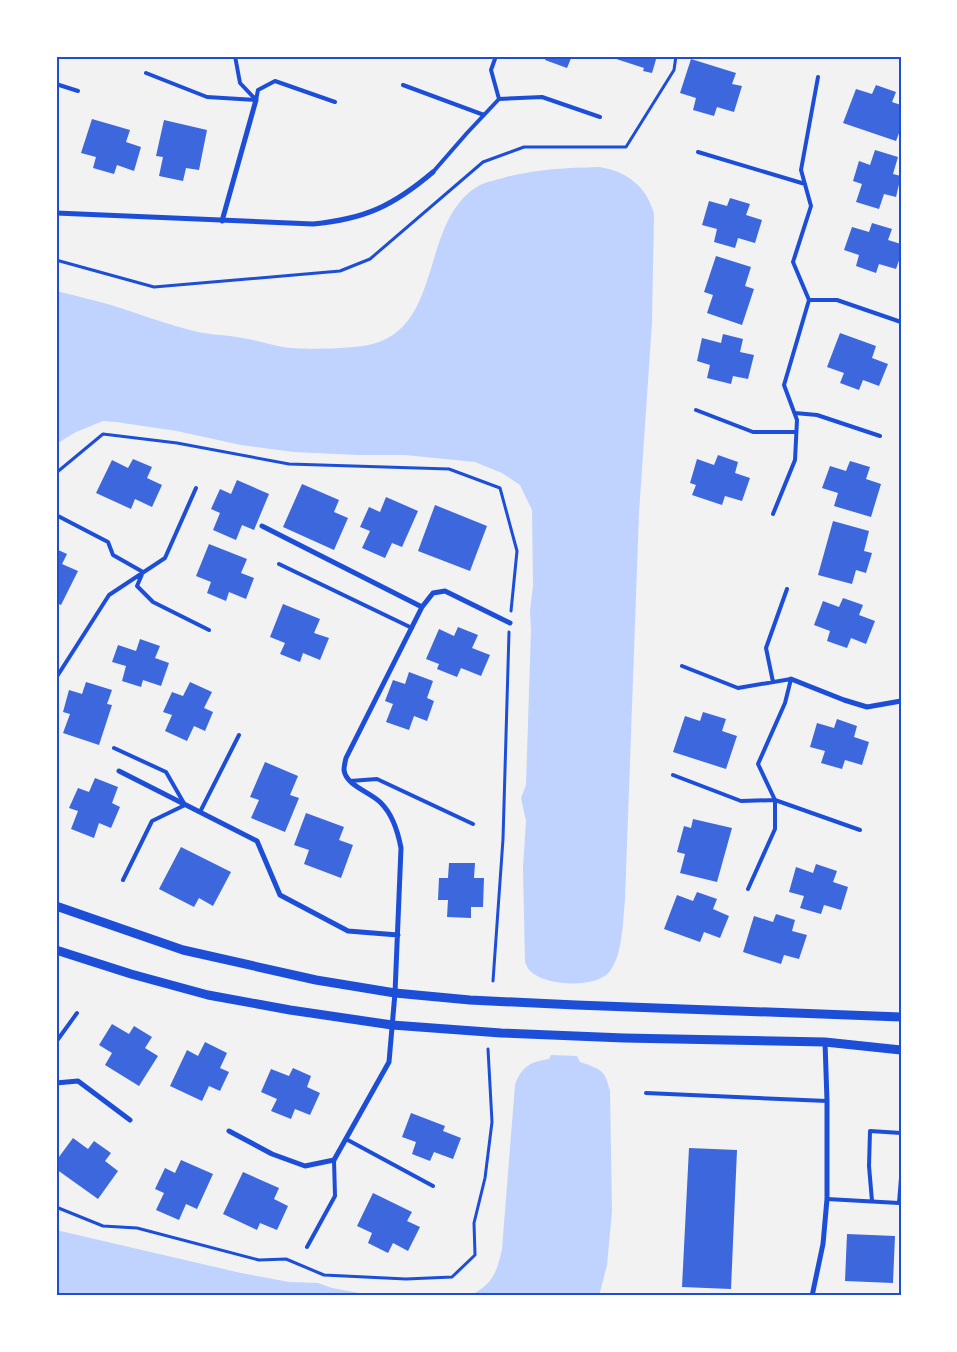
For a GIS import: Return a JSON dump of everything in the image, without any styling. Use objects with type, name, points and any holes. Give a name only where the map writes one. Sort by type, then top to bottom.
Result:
[{"type":"street","points":[[222,221],[256,100]]},
{"type":"street","points":[[56,213],[313,224],[340,221],[366,215],[390,204],[413,190],[433,172]]},
{"type":"street","points":[[262,526],[422,607]]},
{"type":"street","points":[[229,1131],[272,1154],[305,1166],[334,1160],[389,1062],[396,993],[401,848],[399,836],[389,812],[371,794],[350,782],[344,771],[346,758],[422,607],[433,594],[445,591],[510,623]]},
{"type":"street","points":[[791,678],[844,700],[867,707],[901,701]]},
{"type":"street","points":[[119,771],[257,841],[280,895],[348,931],[398,935]]},
{"type":"street","points":[[56,906],[183,950],[316,980],[396,993],[470,1000],[901,1017]]},
{"type":"street","points":[[56,950],[130,974],[208,995],[290,1010],[392,1025],[586,1037],[825,1042],[901,1050]]},
{"type":"street","points":[[812,1296],[823,1244],[827,1199],[825,1042]]},
{"type":"street","points":[[56,1083],[78,1081],[130,1120]]},
{"type":"lane","points":[[235,56],[240,83],[256,100]]},
{"type":"lane","points":[[496,56],[491,70],[499,99]]},
{"type":"lane","points":[[146,74],[207,97],[256,100]]},
{"type":"lane","points":[[773,514],[795,460],[797,420],[784,385],[809,300],[793,262],[811,206],[801,170],[818,77]]},
{"type":"lane","points":[[256,100],[258,90],[275,81],[335,102]]},
{"type":"lane","points":[[56,84],[78,91]]},
{"type":"lane","points":[[403,85],[484,115]]},
{"type":"lane","points":[[433,172],[499,99],[542,97],[600,117]]},
{"type":"lane","points":[[698,152],[805,184]]},
{"type":"lane","points":[[809,300],[837,300],[901,322]]},
{"type":"lane","points":[[696,410],[753,432],[796,432]]},
{"type":"lane","points":[[794,414],[817,415],[880,436]]},
{"type":"lane","points":[[56,678],[110,595],[164,558],[196,488]]},
{"type":"lane","points":[[58,516],[108,542],[113,555],[144,572]]},
{"type":"lane","points":[[279,564],[412,628]]},
{"type":"lane","points":[[144,572],[137,586],[153,602],[210,630]]},
{"type":"lane","points":[[773,682],[766,648],[788,589]]},
{"type":"lane","points":[[682,666],[738,688],[791,678],[785,703],[758,764],[775,800],[775,829],[748,890]]},
{"type":"lane","points":[[200,812],[239,735]]},
{"type":"lane","points":[[114,748],[166,772],[185,805],[152,821],[123,880]]},
{"type":"lane","points":[[674,775],[741,801],[775,800],[860,830]]},
{"type":"lane","points":[[350,782],[377,779],[473,824]]},
{"type":"lane","points":[[56,1042],[77,1013]]},
{"type":"lane","points":[[646,1093],[827,1101]]},
{"type":"lane","points":[[872,1201],[868,1166],[870,1131],[901,1133]]},
{"type":"lane","points":[[346,1139],[433,1186]]},
{"type":"lane","points":[[307,1247],[335,1196],[334,1160]]},
{"type":"lane","points":[[827,1199],[899,1203],[901,1178]]},
{"type":"path","points":[[56,1207],[104,1226],[137,1228],[259,1260],[286,1259],[324,1275],[406,1279],[452,1277],[475,1255],[474,1222],[485,1178],[492,1122],[488,1050]]},
{"type":"water","points":[[599,167],[618,172],[627,177],[641,188],[651,204],[654,214],[652,322],[639,513],[625,899],[622,936],[618,955],[610,971],[604,977],[585,983],[562,983],[541,978],[531,972],[525,962],[523,868],[526,821],[521,798],[526,785],[530,610],[533,586],[532,510],[520,485],[502,473],[475,462],[405,455],[294,452],[241,445],[177,431],[116,422],[103,421],[76,432],[56,444],[56,291],[209,334],[231,336],[283,347],[328,348],[365,346],[396,333],[412,316],[422,294],[448,221],[461,201],[480,185],[530,172],[563,168]]},
{"type":"water","points":[[551,1055],[577,1056],[580,1062],[597,1068],[604,1074],[610,1091],[612,1211],[607,1265],[599,1296],[469,1296],[488,1283],[498,1265],[502,1249],[515,1085],[524,1069],[537,1062],[549,1059]]},
{"type":"water","points":[[56,1230],[241,1273],[289,1282],[318,1283],[332,1288],[376,1296],[56,1296]]},
{"type":"building","points":[[546,56],[572,56],[567,68],[545,60]]},
{"type":"building","points":[[607,56],[657,56],[652,73],[643,71],[644,68]]},
{"type":"building","points":[[691,59],[736,73],[732,84],[742,86],[734,112],[717,107],[714,116],[693,110],[696,98],[680,93]]},
{"type":"building","points":[[876,85],[896,92],[892,102],[901,105],[901,128],[896,141],[843,123],[856,89],[872,94]]},
{"type":"building","points":[[92,119],[130,130],[126,142],[141,147],[134,171],[117,165],[114,174],[93,168],[96,157],[81,153]]},
{"type":"building","points":[[164,120],[207,130],[199,170],[186,168],[183,181],[159,176],[163,157],[156,156]]},
{"type":"building","points":[[875,150],[898,157],[893,174],[901,176],[896,197],[884,194],[879,209],[856,202],[862,184],[853,181],[859,161],[870,165]]},
{"type":"building","points":[[730,198],[750,204],[746,215],[762,220],[755,243],[738,238],[735,248],[714,242],[717,229],[702,225],[709,201],[727,206]]},
{"type":"building","points":[[872,223],[892,229],[888,240],[901,244],[901,255],[896,269],[879,264],[876,273],[856,266],[859,255],[844,250],[852,227],[869,232]]},
{"type":"building","points":[[716,256],[751,267],[745,286],[754,289],[742,325],[707,313],[713,295],[704,292]]},
{"type":"building","points":[[840,333],[876,346],[872,358],[888,364],[879,386],[863,380],[859,390],[840,383],[844,373],[827,367]]},
{"type":"building","points":[[723,334],[743,339],[740,352],[754,355],[748,379],[733,376],[731,384],[707,378],[710,365],[697,361],[702,338],[721,343]]},
{"type":"building","points":[[718,455],[738,462],[735,473],[750,478],[742,501],[725,496],[722,505],[692,495],[696,485],[690,483],[697,459],[714,465]]},
{"type":"building","points":[[133,459],[152,467],[147,478],[162,485],[152,507],[135,499],[131,509],[96,493],[112,460],[128,468]]},
{"type":"building","points":[[850,461],[870,467],[866,479],[881,484],[871,517],[834,506],[838,493],[822,488],[830,466],[846,471]]},
{"type":"building","points":[[237,480],[269,494],[254,530],[242,525],[236,540],[213,530],[220,513],[211,509],[220,489],[231,494]]},
{"type":"building","points":[[302,484],[339,500],[334,512],[348,518],[334,550],[283,527]]},
{"type":"building","points":[[386,497],[418,511],[402,547],[392,543],[385,558],[362,548],[370,531],[360,527],[369,507],[380,512]]},
{"type":"building","points":[[435,505],[487,526],[470,571],[418,551]]},
{"type":"building","points":[[833,521],[869,531],[864,551],[872,553],[866,573],[856,570],[852,584],[818,575]]},
{"type":"building","points":[[209,544],[247,559],[241,573],[254,578],[246,599],[229,592],[226,601],[207,593],[211,582],[196,576]]},
{"type":"building","points":[[56,549],[67,554],[62,564],[78,571],[61,605],[56,603]]},
{"type":"building","points":[[843,598],[863,605],[859,615],[875,621],[866,644],[851,638],[847,648],[827,641],[830,631],[814,625],[823,601],[839,607]]},
{"type":"building","points":[[283,604],[320,619],[314,633],[329,638],[320,660],[303,653],[300,662],[280,654],[285,643],[270,637]]},
{"type":"building","points":[[458,627],[478,635],[472,648],[490,655],[481,676],[461,668],[457,677],[437,669],[439,664],[426,659],[439,629],[454,636]]},
{"type":"building","points":[[140,639],[160,646],[155,658],[169,663],[161,686],[143,680],[141,687],[122,681],[126,666],[112,662],[118,645],[136,651]]},
{"type":"building","points":[[409,672],[433,681],[427,698],[434,701],[427,721],[414,716],[409,730],[386,722],[393,704],[385,701],[393,680],[405,684]]},
{"type":"building","points":[[86,682],[112,690],[107,704],[112,705],[99,745],[63,733],[70,714],[63,712],[69,690],[82,694]]},
{"type":"building","points":[[190,682],[212,692],[204,708],[213,712],[205,731],[194,726],[187,741],[165,731],[172,715],[163,712],[172,692],[183,696]]},
{"type":"building","points":[[703,712],[726,719],[722,731],[737,736],[726,769],[673,752],[685,716],[700,721]]},
{"type":"building","points":[[837,719],[857,726],[854,737],[869,742],[862,765],[845,760],[842,769],[821,763],[825,751],[810,747],[817,723],[834,728]]},
{"type":"building","points":[[265,762],[298,776],[290,795],[299,798],[285,832],[251,818],[259,800],[250,797]]},
{"type":"building","points":[[95,778],[118,787],[112,803],[120,807],[111,828],[99,823],[94,838],[71,829],[78,811],[69,808],[78,788],[89,792]]},
{"type":"building","points":[[306,813],[344,827],[339,840],[353,845],[341,878],[304,864],[309,850],[294,845]]},
{"type":"building","points":[[693,819],[732,828],[717,882],[680,873],[685,854],[677,852],[684,826],[691,828]]},
{"type":"building","points":[[181,847],[231,872],[213,906],[199,898],[194,907],[159,889]]},
{"type":"building","points":[[449,863],[475,863],[474,878],[484,878],[483,907],[471,907],[471,918],[447,917],[448,900],[438,900],[439,878],[448,878]]},
{"type":"building","points":[[816,864],[837,871],[833,882],[848,887],[841,910],[824,905],[821,914],[800,908],[804,896],[789,892],[796,867],[813,873]]},
{"type":"building","points":[[697,892],[717,899],[713,909],[729,916],[720,938],[704,932],[700,942],[664,929],[677,895],[693,901]]},
{"type":"building","points":[[776,914],[795,920],[792,931],[807,935],[799,959],[784,955],[781,964],[743,952],[754,916],[773,922]]},
{"type":"building","points":[[112,1024],[129,1034],[134,1026],[152,1037],[145,1048],[158,1056],[139,1086],[105,1065],[112,1053],[99,1045]]},
{"type":"building","points":[[205,1042],[227,1053],[220,1068],[229,1072],[220,1091],[209,1086],[202,1101],[170,1086],[187,1050],[198,1056]]},
{"type":"building","points":[[293,1068],[311,1076],[307,1087],[320,1093],[310,1115],[295,1109],[291,1119],[271,1111],[277,1099],[261,1092],[271,1069],[289,1076]]},
{"type":"building","points":[[411,1113],[445,1126],[443,1131],[461,1138],[453,1159],[434,1152],[430,1161],[412,1154],[416,1142],[402,1137]]},
{"type":"building","points":[[73,1138],[88,1149],[94,1141],[111,1153],[105,1161],[118,1171],[98,1199],[56,1169],[56,1161]]},
{"type":"building","points":[[689,1148],[737,1150],[731,1289],[682,1287]]},
{"type":"building","points":[[181,1160],[213,1174],[197,1209],[186,1204],[179,1220],[156,1210],[164,1193],[155,1189],[165,1168],[175,1173]]},
{"type":"building","points":[[243,1172],[279,1188],[274,1199],[288,1206],[277,1230],[260,1223],[257,1230],[223,1214]]},
{"type":"building","points":[[373,1193],[412,1212],[407,1221],[420,1227],[408,1251],[393,1243],[388,1253],[368,1243],[372,1233],[357,1226]]},
{"type":"building","points":[[847,1234],[895,1236],[893,1283],[845,1281]]}]
